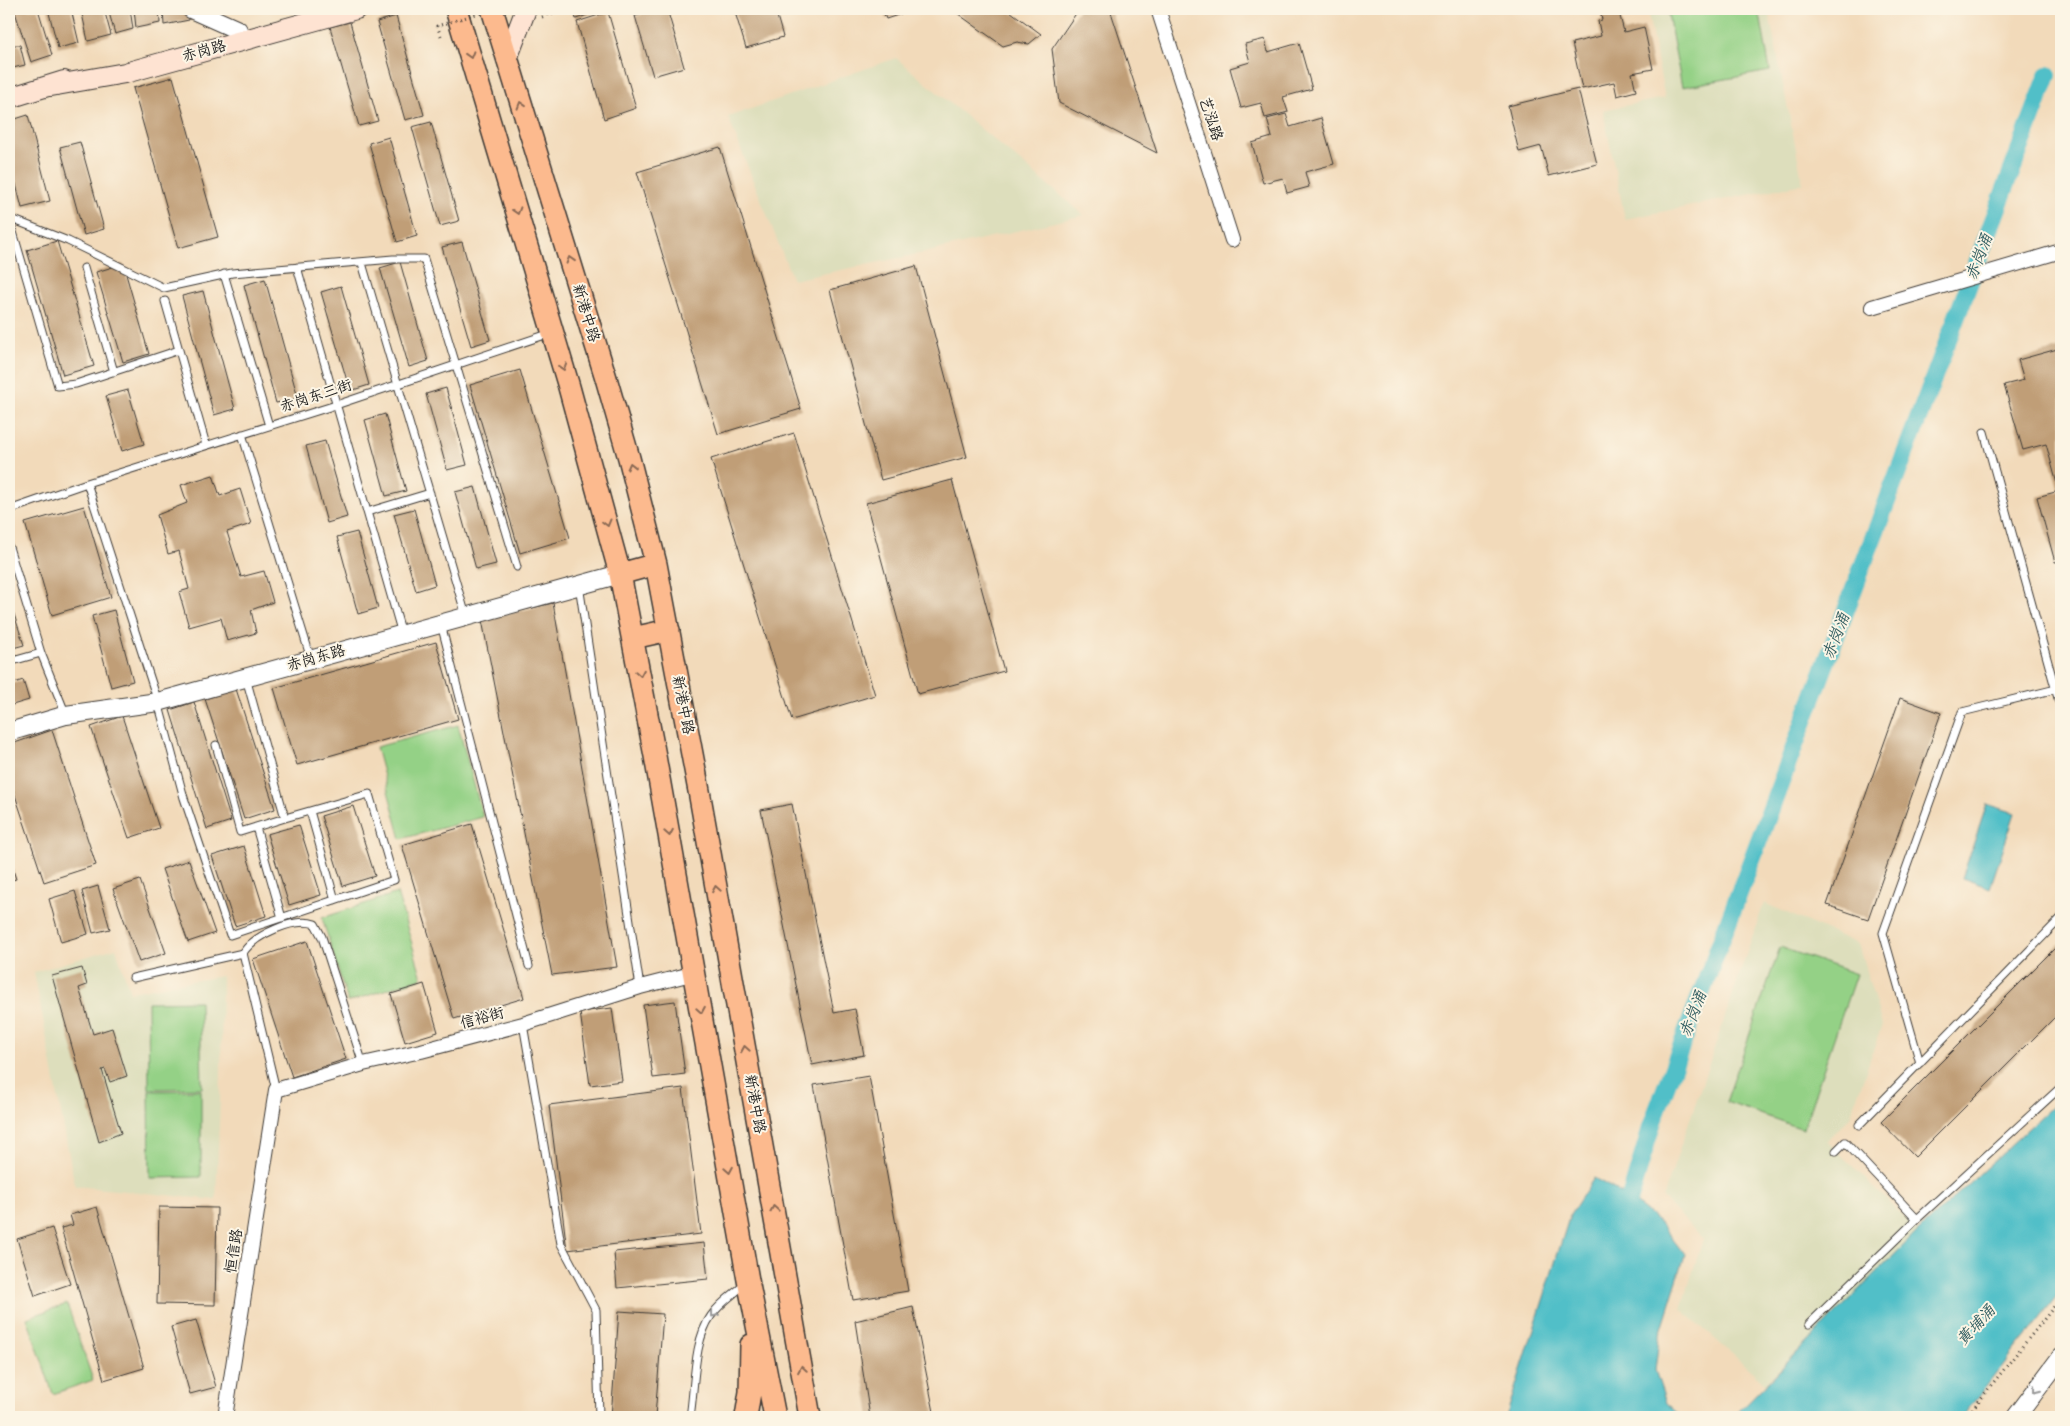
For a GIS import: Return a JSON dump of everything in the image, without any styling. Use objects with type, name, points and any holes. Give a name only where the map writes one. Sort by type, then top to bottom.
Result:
[{"type":"main road","name":"赤岗路","points":[[9,98],[103,68],[310,9]]},
{"type":"main road","name":"赤岗路","points":[[51,86],[125,73],[356,9]]},
{"type":"main road","points":[[456,9],[553,332],[620,574],[695,973],[748,1280],[775,1417]]},
{"type":"main road","name":"新港中路","points":[[492,9],[609,387],[656,564],[744,1043],[806,1417]]},
{"type":"main road","points":[[507,59],[526,9]]},
{"type":"main road","points":[[620,574],[656,564]]},
{"type":"main road","points":[[633,638],[669,630]]},
{"type":"main road","points":[[746,1417],[750,1392],[752,1354],[748,1280]]},
{"type":"street","points":[[191,9],[238,30]]},
{"type":"street","name":"艺泓路","points":[[1158,9],[1232,240]]},
{"type":"street","points":[[1872,307],[2061,251]]},
{"type":"street","name":"赤岗东路","points":[[9,732],[66,715],[158,702],[620,574]]},
{"type":"street","name":"信裕街","points":[[276,1090],[363,1064],[523,1024],[640,987],[695,973]]},
{"type":"street","name":"恒信路","points":[[225,1417],[276,1090]]},
{"type":"street","points":[[2016,1417],[2061,1357]]},
{"type":"lane","points":[[9,218],[68,241],[164,288],[224,274],[392,259],[424,259],[517,567]]},
{"type":"lane","points":[[9,218],[58,386],[76,384],[178,350]]},
{"type":"lane","points":[[362,263],[466,616]]},
{"type":"lane","points":[[297,267],[402,634]]},
{"type":"lane","points":[[84,268],[114,372]]},
{"type":"lane","points":[[224,274],[269,426]]},
{"type":"lane","points":[[165,302],[206,446]]},
{"type":"lane","name":"赤岗东三街","points":[[9,510],[87,483],[336,405],[553,332]]},
{"type":"lane","points":[[1984,432],[2061,709]]},
{"type":"lane","points":[[242,434],[311,660]]},
{"type":"lane","points":[[87,483],[158,702],[184,798],[230,935],[394,880],[369,794],[240,832],[216,745]]},
{"type":"lane","points":[[367,512],[430,492]]},
{"type":"lane","points":[[9,547],[41,653],[66,715]]},
{"type":"lane","points":[[579,585],[640,987]]},
{"type":"lane","points":[[441,624],[529,966]]},
{"type":"lane","points":[[9,662],[41,653]]},
{"type":"lane","points":[[246,678],[285,818]]},
{"type":"lane","points":[[1920,1063],[1883,933],[1962,712],[2056,689]]},
{"type":"lane","points":[[310,811],[335,900]]},
{"type":"lane","points":[[256,827],[282,918]]},
{"type":"lane","points":[[1859,1126],[2061,918]]},
{"type":"lane","points":[[276,1090],[243,953],[248,944],[280,927],[309,922],[315,924],[322,937],[363,1064]]},
{"type":"lane","points":[[134,978],[243,953]]},
{"type":"lane","points":[[523,1024],[561,1244],[596,1310],[599,1417]]},
{"type":"lane","points":[[1809,1324],[1917,1219],[2061,1087]]},
{"type":"lane","points":[[1836,1151],[1846,1142],[1917,1219]]},
{"type":"lane","points":[[690,1417],[699,1347],[705,1327],[712,1315],[722,1304],[748,1280]]},
{"type":"lane","points":[[9,1410],[11,1417]]},
{"type":"path","points":[[441,36],[437,26],[492,9]]},
{"type":"path","points":[[1966,1417],[2061,1298]]},
{"type":"shaded area","points":[[1647,9],[1768,9],[1803,184],[1625,219],[1603,110],[1665,98]]},
{"type":"shaded area","points":[[896,58],[1084,215],[928,252],[793,280],[728,117]]},
{"type":"shaded area","points":[[1764,903],[1858,944],[1882,1025],[1850,1117],[1827,1141],[1918,1231],[1765,1383],[1681,1309],[1703,1239],[1663,1198]]},
{"type":"shaded area","points":[[116,948],[130,992],[222,976],[221,1074],[216,1200],[75,1186],[34,972]]},
{"type":"green space","points":[[1667,9],[1759,9],[1770,71],[1682,87]]},
{"type":"green space","points":[[458,725],[483,817],[401,839],[376,747]]},
{"type":"green space","points":[[397,893],[422,978],[348,1002],[322,918]]},
{"type":"green space","points":[[1780,947],[1856,974],[1803,1129],[1726,1102]]},
{"type":"green space","points":[[200,1001],[202,1088],[149,1089],[148,1002]]},
{"type":"green space","points":[[201,1090],[201,1177],[150,1178],[149,1091]]},
{"type":"green space","points":[[67,1304],[93,1380],[53,1394],[27,1318]]},
{"type":"water","points":[[1987,804],[2015,813],[1990,888],[1962,878]]},
{"type":"water","name":"黄埔涌","points":[[2061,1098],[2061,1292],[1962,1417],[1733,1417],[1918,1231]]},
{"type":"water","points":[[1594,1178],[1630,1198],[1662,1225],[1685,1255],[1659,1338],[1655,1370],[1666,1403],[1682,1417],[1506,1417],[1570,1215]]},
{"type":"building","points":[[14,9],[38,9],[52,55],[31,62]]},
{"type":"building","points":[[48,9],[71,9],[79,43],[58,48]]},
{"type":"building","points":[[81,9],[104,9],[111,35],[88,41]]},
{"type":"building","points":[[108,9],[130,9],[133,29],[115,34]]},
{"type":"building","points":[[134,9],[159,9],[160,23],[136,28]]},
{"type":"building","points":[[163,9],[190,11],[189,20],[164,25]]},
{"type":"building","points":[[573,9],[604,9],[576,19]]},
{"type":"building","points":[[667,9],[684,67],[653,76],[635,16]]},
{"type":"building","points":[[734,9],[775,9],[783,37],[746,48]]},
{"type":"building","points":[[882,9],[916,9],[886,19]]},
{"type":"building","points":[[955,9],[1007,9],[1041,34],[1029,44],[1017,42],[1003,46],[954,11]]},
{"type":"building","points":[[1079,9],[1110,9],[1157,153],[1059,103],[1052,49]]},
{"type":"building","points":[[1232,9],[1244,9],[1233,12]]},
{"type":"building","points":[[1567,9],[1584,9],[1584,10],[1568,13]]},
{"type":"building","points":[[1600,9],[1621,9],[1622,15],[1620,16],[1624,32],[1644,27],[1653,69],[1632,73],[1636,91],[1617,96],[1614,82],[1582,89],[1572,43],[1601,36],[1598,21],[1602,20]]},
{"type":"building","points":[[608,12],[636,108],[604,119],[577,22]]},
{"type":"building","points":[[396,16],[424,115],[405,120],[377,22]]},
{"type":"building","points":[[350,22],[378,121],[359,126],[330,27]]},
{"type":"building","points":[[1265,39],[1268,52],[1299,43],[1312,89],[1283,97],[1288,112],[1265,118],[1261,103],[1241,108],[1230,68],[1250,62],[1245,44]]},
{"type":"building","points":[[9,45],[20,45],[25,65],[9,69]]},
{"type":"building","points":[[173,77],[218,237],[178,248],[133,88]]},
{"type":"building","points":[[1578,89],[1597,164],[1549,176],[1541,146],[1519,152],[1508,106]]},
{"type":"building","points":[[1286,114],[1290,127],[1321,118],[1334,164],[1305,172],[1309,187],[1287,193],[1283,178],[1263,183],[1252,143],[1272,137],[1267,119]]},
{"type":"building","points":[[28,115],[50,201],[22,208],[9,157],[9,121]]},
{"type":"building","points":[[431,122],[459,221],[440,226],[412,127]]},
{"type":"building","points":[[389,137],[417,236],[397,242],[369,143]]},
{"type":"building","points":[[80,142],[104,229],[84,235],[60,147]]},
{"type":"building","points":[[720,147],[801,409],[718,434],[637,172]]},
{"type":"building","points":[[57,241],[94,366],[63,375],[27,250]]},
{"type":"building","points":[[462,242],[490,340],[471,346],[442,247]]},
{"type":"building","points":[[400,262],[428,361],[409,367],[380,268]]},
{"type":"building","points":[[123,264],[149,354],[123,362],[96,272]]},
{"type":"building","points":[[916,266],[967,457],[881,480],[830,290]]},
{"type":"building","points":[[265,279],[298,398],[276,403],[244,285]]},
{"type":"building","points":[[341,286],[369,385],[350,391],[321,292]]},
{"type":"building","points":[[203,291],[235,409],[214,415],[182,296]]},
{"type":"building","points":[[2061,348],[2061,561],[2055,562],[2037,497],[2059,491],[2046,444],[2023,450],[2004,385],[2024,380],[2018,360]]},
{"type":"building","points":[[520,370],[570,538],[520,553],[470,385]]},
{"type":"building","points":[[446,388],[467,465],[447,470],[426,394]]},
{"type":"building","points":[[128,390],[144,444],[122,451],[106,396]]},
{"type":"building","points":[[385,414],[406,491],[386,496],[365,420]]},
{"type":"building","points":[[794,433],[875,695],[792,720],[711,459]]},
{"type":"building","points":[[325,441],[347,517],[327,523],[306,446]]},
{"type":"building","points":[[213,475],[220,496],[240,489],[251,524],[227,532],[241,577],[264,571],[273,602],[251,610],[256,633],[227,641],[221,618],[189,627],[179,592],[189,589],[179,551],[168,554],[157,515],[187,503],[181,485]]},
{"type":"building","points":[[952,480],[1004,671],[918,694],[866,503]]},
{"type":"building","points":[[475,487],[496,564],[476,569],[455,492]]},
{"type":"building","points":[[84,506],[111,597],[52,615],[25,523]]},
{"type":"building","points":[[414,509],[435,585],[416,591],[394,514]]},
{"type":"building","points":[[357,532],[378,608],[358,614],[337,537]]},
{"type":"building","points":[[9,599],[24,645],[9,649]]},
{"type":"building","points":[[553,603],[617,967],[552,975],[482,620]]},
{"type":"building","points":[[114,610],[133,681],[111,687],[92,616]]},
{"type":"building","points":[[436,642],[458,719],[297,765],[274,688]]},
{"type":"building","points":[[23,680],[29,700],[9,706],[9,685]]},
{"type":"building","points":[[236,689],[275,809],[244,819],[205,699]]},
{"type":"building","points":[[1900,698],[1941,713],[1868,919],[1827,905]]},
{"type":"building","points":[[194,702],[231,821],[207,829],[170,710]]},
{"type":"building","points":[[122,716],[159,828],[129,838],[91,727]]},
{"type":"building","points":[[52,730],[96,865],[44,882],[9,777],[9,745]]},
{"type":"building","points":[[792,804],[834,1013],[855,1009],[864,1055],[812,1065],[761,810]]},
{"type":"building","points":[[353,806],[375,876],[343,886],[321,816]]},
{"type":"building","points":[[472,824],[524,998],[454,1019],[402,845]]},
{"type":"building","points":[[299,825],[321,895],[289,905],[267,834]]},
{"type":"building","points":[[244,846],[266,916],[235,926],[212,856]]},
{"type":"building","points":[[9,858],[16,879],[9,881]]},
{"type":"building","points":[[189,860],[215,933],[188,942],[162,869]]},
{"type":"building","points":[[140,880],[166,953],[139,962],[113,889]]},
{"type":"building","points":[[98,886],[110,929],[93,933],[82,891]]},
{"type":"building","points":[[75,891],[88,934],[61,942],[49,899]]},
{"type":"building","points":[[307,941],[346,1059],[292,1077],[253,959]]},
{"type":"building","points":[[2061,942],[2061,1011],[1915,1157],[1881,1122]]},
{"type":"building","points":[[82,968],[87,985],[79,988],[93,1034],[112,1028],[127,1076],[110,1082],[105,1069],[102,1070],[121,1133],[99,1142],[52,976]]},
{"type":"building","points":[[424,984],[438,1032],[405,1042],[391,994]]},
{"type":"building","points":[[675,1001],[685,1074],[653,1078],[643,1005]]},
{"type":"building","points":[[612,1008],[622,1081],[590,1085],[580,1012]]},
{"type":"building","points":[[869,1076],[908,1291],[853,1300],[814,1085]]},
{"type":"building","points":[[683,1088],[701,1234],[567,1250],[549,1105]]},
{"type":"building","points":[[97,1207],[144,1368],[104,1380],[61,1228],[73,1225],[70,1215]]},
{"type":"building","points":[[159,1207],[217,1208],[215,1305],[157,1304]]},
{"type":"building","points":[[52,1228],[70,1284],[35,1296],[17,1239]]},
{"type":"building","points":[[704,1243],[708,1279],[617,1288],[614,1252]]},
{"type":"building","points":[[913,1307],[935,1417],[870,1417],[855,1321]]},
{"type":"building","points":[[619,1311],[663,1314],[655,1417],[611,1417]]},
{"type":"building","points":[[196,1320],[216,1387],[190,1394],[171,1327]]},
{"type":"waterway","name":"赤岗涌","points":[[1630,1198],[1653,1121],[2048,75]]}]
